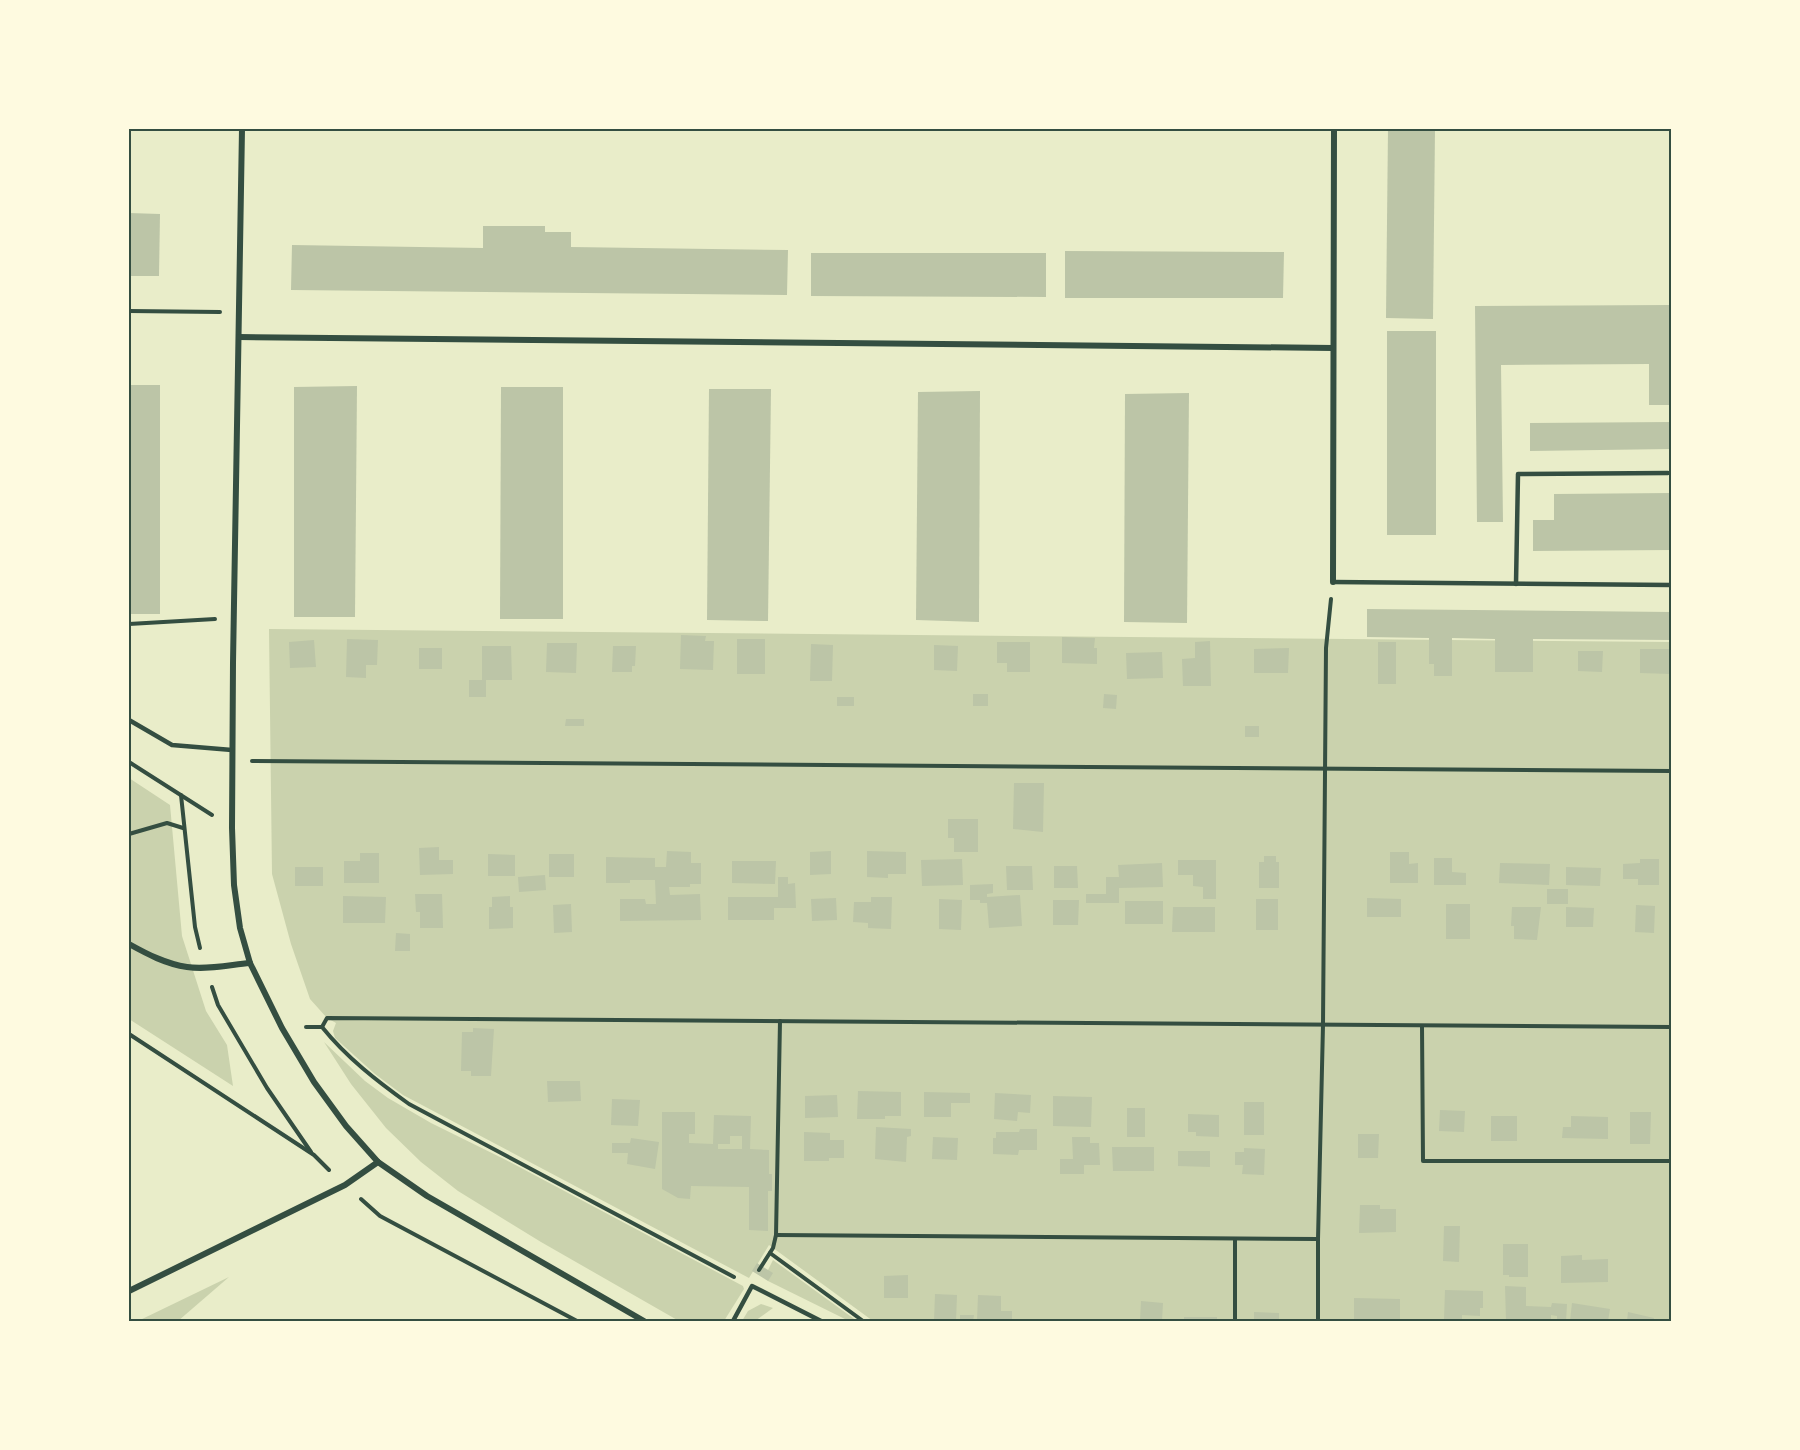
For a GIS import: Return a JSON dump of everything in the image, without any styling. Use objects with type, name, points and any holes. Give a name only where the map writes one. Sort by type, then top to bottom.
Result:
[{"type":"street","points":[[242,129],[232,828],[234,885],[240,928],[250,963],[282,1028],[314,1082],[346,1126],[378,1162],[427,1196],[644,1321]]},
{"type":"street","points":[[1333,582],[1334,129]]},
{"type":"street","points":[[239,338],[1333,348]]},
{"type":"street","points":[[129,944],[157,959],[186,967],[205,968],[250,963]]},
{"type":"street","points":[[129,1291],[345,1185],[378,1162]]},
{"type":"lane","points":[[1516,584],[1518,474],[1668,473]]},
{"type":"lane","points":[[1333,582],[1671,585]]},
{"type":"lane","points":[[129,720],[172,745],[232,750]]},
{"type":"lane","points":[[733,1321],[752,1286],[821,1321]]},
{"type":"path","points":[[129,311],[239,312]]},
{"type":"path","points":[[1318,1321],[1326,648],[1333,582]]},
{"type":"path","points":[[129,624],[234,617]]},
{"type":"path","points":[[234,760],[1671,771]]},
{"type":"path","points":[[129,762],[232,828]]},
{"type":"path","points":[[129,834],[167,823],[183,828]]},
{"type":"path","points":[[327,1018],[1671,1027]]},
{"type":"path","points":[[760,1267],[773,1248],[776,1235],[780,1021]]},
{"type":"path","points":[[1422,1026],[1423,1161],[1671,1161]]},
{"type":"path","points":[[322,1027],[340,1049],[364,1071],[409,1104],[752,1286]]},
{"type":"path","points":[[129,1034],[314,1155]]},
{"type":"path","points":[[345,1185],[380,1216],[577,1321]]},
{"type":"path","points":[[776,1235],[1318,1239]]},
{"type":"path","points":[[1235,1239],[1235,1321]]},
{"type":"path","points":[[770,1253],[862,1321]]},
{"type":"green space","points":[[269,629],[1671,642],[1671,1321],[873,1321],[769,1245],[749,1278],[403,1095],[375,1074],[335,1038],[333,1031],[336,1023],[327,1018],[310,999],[291,944],[272,874]]},
{"type":"green space","points":[[129,778],[170,805],[182,936],[206,1011],[227,1045],[233,1086],[129,1019]]},
{"type":"green space","points":[[324,1042],[365,1081],[388,1098],[431,1123],[506,1160],[743,1286],[744,1289],[724,1321],[679,1321],[541,1242],[458,1191],[421,1162],[386,1128],[351,1084]]},
{"type":"green space","points":[[773,1260],[857,1321],[849,1321],[768,1281],[768,1270]]},
{"type":"green space","points":[[229,1277],[178,1321],[138,1321]]},
{"type":"green space","points":[[761,1304],[773,1308],[755,1321],[742,1321],[748,1311]]},
{"type":"building","points":[[1388,129],[1435,129],[1433,319],[1386,318]]},
{"type":"building","points":[[129,213],[160,214],[159,276],[129,276]]},
{"type":"building","points":[[483,226],[545,226],[545,232],[571,232],[571,247],[788,250],[787,295],[291,290],[292,245],[483,248]]},
{"type":"building","points":[[1065,251],[1284,252],[1283,298],[1065,298]]},
{"type":"building","points":[[811,253],[1046,253],[1046,297],[811,296]]},
{"type":"building","points":[[1671,305],[1671,405],[1649,405],[1649,364],[1501,365],[1503,522],[1477,522],[1475,306]]},
{"type":"building","points":[[1387,331],[1436,331],[1436,535],[1387,535]]},
{"type":"building","points":[[129,385],[160,385],[160,614],[129,614]]},
{"type":"building","points":[[357,386],[355,617],[294,617],[294,387]]},
{"type":"building","points":[[501,387],[563,387],[563,619],[500,619]]},
{"type":"building","points":[[709,389],[771,389],[768,621],[707,620]]},
{"type":"building","points":[[980,391],[979,622],[916,620],[918,392]]},
{"type":"building","points":[[1189,393],[1187,623],[1124,622],[1125,394]]},
{"type":"building","points":[[1671,422],[1671,449],[1530,451],[1530,423]]},
{"type":"building","points":[[1671,493],[1671,550],[1533,551],[1533,520],[1554,520],[1554,494]]},
{"type":"building","points":[[1367,609],[1671,612],[1671,640],[1533,639],[1533,672],[1495,672],[1495,639],[1452,638],[1452,676],[1434,676],[1434,664],[1429,664],[1429,638],[1367,637]]},
{"type":"building","points":[[681,635],[706,636],[705,641],[714,641],[713,670],[680,669]]},
{"type":"building","points":[[1062,637],[1095,638],[1097,664],[1062,663]]},
{"type":"building","points":[[347,639],[378,640],[377,665],[366,665],[366,678],[346,677]]},
{"type":"building","points":[[737,639],[765,639],[765,674],[737,674]]},
{"type":"building","points":[[314,640],[316,667],[290,668],[289,642]]},
{"type":"building","points":[[1210,641],[1211,686],[1183,686],[1182,659],[1195,658],[1195,642]]},
{"type":"building","points":[[997,642],[1030,642],[1030,672],[1007,672],[1007,663],[997,663]]},
{"type":"building","points":[[1378,642],[1396,642],[1396,684],[1378,684]]},
{"type":"building","points":[[547,643],[577,643],[576,673],[546,672]]},
{"type":"building","points":[[811,644],[833,645],[832,681],[810,681]]},
{"type":"building","points":[[934,645],[958,646],[957,671],[934,670]]},
{"type":"building","points":[[482,646],[511,646],[512,680],[486,680],[486,697],[469,697],[469,680],[482,680]]},
{"type":"building","points":[[613,646],[636,646],[635,666],[632,666],[632,672],[612,672]]},
{"type":"building","points":[[419,648],[442,648],[442,669],[419,669]]},
{"type":"building","points":[[1289,648],[1288,673],[1254,673],[1254,649]]},
{"type":"building","points":[[1640,649],[1671,649],[1671,674],[1640,673]]},
{"type":"building","points":[[1578,651],[1603,651],[1602,672],[1578,671]]},
{"type":"building","points":[[1162,652],[1163,678],[1127,679],[1126,653]]},
{"type":"building","points":[[973,694],[988,694],[988,706],[973,706]]},
{"type":"building","points":[[1104,694],[1117,695],[1116,709],[1103,708]]},
{"type":"building","points":[[837,697],[854,697],[854,706],[837,706]]},
{"type":"building","points":[[566,719],[584,719],[584,726],[565,726]]},
{"type":"building","points":[[1245,726],[1259,726],[1259,737],[1245,737]]},
{"type":"building","points":[[1014,783],[1044,783],[1043,832],[1013,829]]},
{"type":"building","points":[[948,819],[978,819],[978,852],[954,852],[954,838],[948,838]]},
{"type":"building","points":[[439,847],[439,860],[453,860],[453,874],[420,875],[419,848]]},
{"type":"building","points":[[667,851],[691,852],[691,863],[701,863],[701,884],[690,884],[690,887],[669,887],[670,895],[700,894],[701,920],[620,921],[620,899],[645,899],[646,904],[656,904],[655,880],[606,883],[606,857],[655,858],[655,867],[666,867]]},
{"type":"building","points":[[831,851],[831,874],[810,875],[810,852]]},
{"type":"building","points":[[867,851],[906,852],[906,874],[888,874],[888,878],[867,877]]},
{"type":"building","points":[[1390,852],[1409,852],[1409,864],[1418,863],[1418,883],[1390,883]]},
{"type":"building","points":[[360,853],[379,853],[379,883],[344,883],[344,861],[360,861]]},
{"type":"building","points":[[488,854],[515,855],[515,876],[488,876]]},
{"type":"building","points":[[549,854],[574,854],[574,877],[549,877]]},
{"type":"building","points":[[1264,856],[1276,856],[1276,862],[1279,862],[1279,888],[1259,888],[1259,862],[1264,862]]},
{"type":"building","points":[[1434,858],[1452,858],[1452,872],[1466,873],[1466,885],[1434,885]]},
{"type":"building","points":[[962,859],[963,885],[922,886],[921,860]]},
{"type":"building","points":[[1640,859],[1659,859],[1659,885],[1638,885],[1638,879],[1623,879],[1623,864],[1640,863]]},
{"type":"building","points":[[1178,860],[1216,860],[1216,899],[1203,899],[1203,887],[1193,886],[1193,875],[1178,875]]},
{"type":"building","points":[[732,861],[776,861],[775,884],[732,883]]},
{"type":"building","points":[[1162,863],[1163,887],[1119,888],[1119,903],[1086,903],[1086,894],[1106,894],[1106,877],[1119,877],[1118,865]]},
{"type":"building","points":[[1500,863],[1550,864],[1549,885],[1499,883]]},
{"type":"building","points":[[1006,866],[1032,866],[1033,890],[1007,890]]},
{"type":"building","points":[[1054,866],[1077,866],[1078,888],[1054,888]]},
{"type":"building","points":[[295,867],[323,867],[323,886],[295,886]]},
{"type":"building","points":[[1566,867],[1601,868],[1600,886],[1566,885]]},
{"type":"building","points":[[545,875],[546,890],[519,892],[518,877]]},
{"type":"building","points":[[778,877],[788,877],[788,884],[795,883],[796,908],[774,908],[774,920],[728,920],[728,897],[778,897]]},
{"type":"building","points":[[993,884],[993,893],[987,894],[987,897],[1020,895],[1022,926],[989,928],[987,903],[970,900],[970,885]]},
{"type":"building","points":[[1547,889],[1568,889],[1568,904],[1547,904]]},
{"type":"building","points":[[415,894],[442,894],[443,928],[420,928],[420,912],[416,912]]},
{"type":"building","points":[[343,896],[386,897],[385,923],[343,923]]},
{"type":"building","points":[[510,896],[510,907],[513,907],[513,928],[489,929],[489,907],[492,907],[492,897]]},
{"type":"building","points":[[871,897],[892,897],[891,929],[868,928],[868,923],[853,922],[854,902],[871,902]]},
{"type":"building","points":[[836,898],[837,920],[812,921],[811,899]]},
{"type":"building","points":[[1367,898],[1401,899],[1401,917],[1367,917]]},
{"type":"building","points":[[939,899],[962,900],[961,930],[939,929]]},
{"type":"building","points":[[1256,899],[1278,899],[1278,930],[1256,930]]},
{"type":"building","points":[[1053,900],[1079,900],[1078,925],[1053,925]]},
{"type":"building","points":[[1125,901],[1163,901],[1163,924],[1125,924]]},
{"type":"building","points":[[571,904],[572,932],[554,933],[553,905]]},
{"type":"building","points":[[1446,904],[1470,904],[1470,939],[1446,939]]},
{"type":"building","points":[[1636,905],[1655,906],[1654,933],[1635,932]]},
{"type":"building","points":[[1173,907],[1215,907],[1215,932],[1172,932]]},
{"type":"building","points":[[1512,907],[1541,907],[1537,940],[1514,939],[1514,926],[1511,926]]},
{"type":"building","points":[[1566,907],[1594,908],[1593,927],[1566,927]]},
{"type":"building","points":[[396,933],[410,934],[410,951],[395,951]]},
{"type":"building","points":[[473,1028],[494,1029],[491,1076],[471,1076],[471,1071],[461,1071],[462,1032],[473,1032]]},
{"type":"building","points":[[547,1081],[580,1081],[581,1101],[548,1102]]},
{"type":"building","points":[[858,1091],[901,1092],[901,1116],[885,1116],[885,1119],[857,1119]]},
{"type":"building","points":[[924,1092],[970,1093],[970,1103],[951,1103],[951,1117],[924,1117]]},
{"type":"building","points":[[995,1093],[1031,1095],[1030,1113],[1018,1112],[1017,1121],[994,1119]]},
{"type":"building","points":[[837,1095],[838,1117],[805,1118],[805,1096]]},
{"type":"building","points":[[1053,1096],[1092,1097],[1091,1127],[1053,1126]]},
{"type":"building","points":[[612,1099],[640,1100],[638,1126],[611,1125]]},
{"type":"building","points":[[1244,1102],[1264,1102],[1264,1135],[1244,1135]]},
{"type":"building","points":[[1127,1108],[1145,1108],[1145,1137],[1127,1137]]},
{"type":"building","points":[[1440,1110],[1465,1111],[1464,1132],[1439,1131]]},
{"type":"building","points":[[662,1112],[695,1112],[695,1134],[689,1134],[689,1143],[713,1144],[714,1115],[751,1116],[750,1149],[769,1150],[772,1191],[768,1191],[768,1231],[749,1230],[749,1187],[691,1186],[690,1199],[678,1198],[662,1189]],"holes":[[[730,1136],[742,1136],[742,1149],[718,1149],[718,1144],[730,1144]]]},
{"type":"building","points":[[1630,1112],[1651,1112],[1650,1144],[1630,1144]]},
{"type":"building","points":[[1188,1114],[1219,1115],[1219,1137],[1196,1136],[1196,1132],[1188,1132]]},
{"type":"building","points":[[1491,1116],[1517,1116],[1517,1141],[1491,1141]]},
{"type":"building","points":[[1571,1116],[1608,1117],[1608,1139],[1562,1138],[1563,1127],[1571,1127]]},
{"type":"building","points":[[876,1127],[911,1129],[911,1136],[907,1137],[906,1162],[875,1159]]},
{"type":"building","points":[[1020,1129],[1037,1129],[1037,1150],[1019,1150],[1018,1155],[993,1154],[993,1138],[996,1138],[996,1132],[1019,1132]]},
{"type":"building","points":[[804,1132],[830,1133],[830,1140],[844,1140],[844,1158],[829,1158],[829,1161],[804,1161]]},
{"type":"building","points":[[1358,1134],[1379,1134],[1378,1158],[1358,1158]]},
{"type":"building","points":[[933,1137],[958,1138],[957,1160],[932,1159]]},
{"type":"building","points":[[1072,1137],[1090,1137],[1090,1143],[1099,1143],[1100,1165],[1084,1165],[1084,1174],[1060,1174],[1060,1159],[1073,1159]]},
{"type":"building","points":[[631,1138],[659,1142],[655,1169],[627,1164],[628,1153],[612,1153],[612,1143],[630,1143]]},
{"type":"building","points":[[1112,1147],[1154,1147],[1154,1171],[1113,1171]]},
{"type":"building","points":[[1244,1148],[1265,1149],[1264,1175],[1242,1174],[1243,1165],[1235,1165],[1235,1152],[1244,1152]]},
{"type":"building","points":[[1178,1151],[1210,1151],[1210,1167],[1178,1166]]},
{"type":"building","points":[[1360,1205],[1380,1205],[1380,1209],[1396,1209],[1396,1232],[1359,1233]]},
{"type":"building","points":[[1444,1226],[1460,1226],[1459,1262],[1443,1261]]},
{"type":"building","points":[[1503,1244],[1528,1244],[1528,1277],[1503,1275]]},
{"type":"building","points":[[1582,1255],[1582,1260],[1608,1259],[1608,1282],[1561,1283],[1561,1256]]},
{"type":"building","points":[[757,1263],[773,1273],[768,1281],[752,1271]]},
{"type":"building","points":[[908,1275],[908,1298],[884,1298],[884,1276]]},
{"type":"building","points":[[1505,1286],[1526,1287],[1526,1306],[1551,1307],[1552,1303],[1567,1304],[1566,1321],[1557,1321],[1557,1316],[1551,1315],[1551,1321],[1506,1321]]},
{"type":"building","points":[[1445,1290],[1483,1291],[1483,1308],[1480,1308],[1480,1316],[1462,1315],[1462,1320],[1444,1319]]},
{"type":"building","points":[[935,1294],[957,1295],[956,1321],[934,1321]]},
{"type":"building","points":[[978,1295],[1001,1296],[1001,1311],[1012,1311],[1012,1321],[977,1321]]},
{"type":"building","points":[[1354,1298],[1400,1299],[1400,1321],[1354,1321]]},
{"type":"building","points":[[1141,1301],[1163,1303],[1162,1321],[1140,1321]]},
{"type":"building","points":[[1572,1303],[1610,1309],[1608,1321],[1570,1321]]},
{"type":"building","points":[[1254,1312],[1279,1313],[1279,1321],[1254,1321]]},
{"type":"building","points":[[1628,1312],[1654,1318],[1653,1321],[1627,1321]]},
{"type":"building","points":[[960,1315],[974,1315],[973,1321],[960,1321]]},
{"type":"building","points":[[1184,1317],[1217,1317],[1217,1321],[1184,1321]]}]
